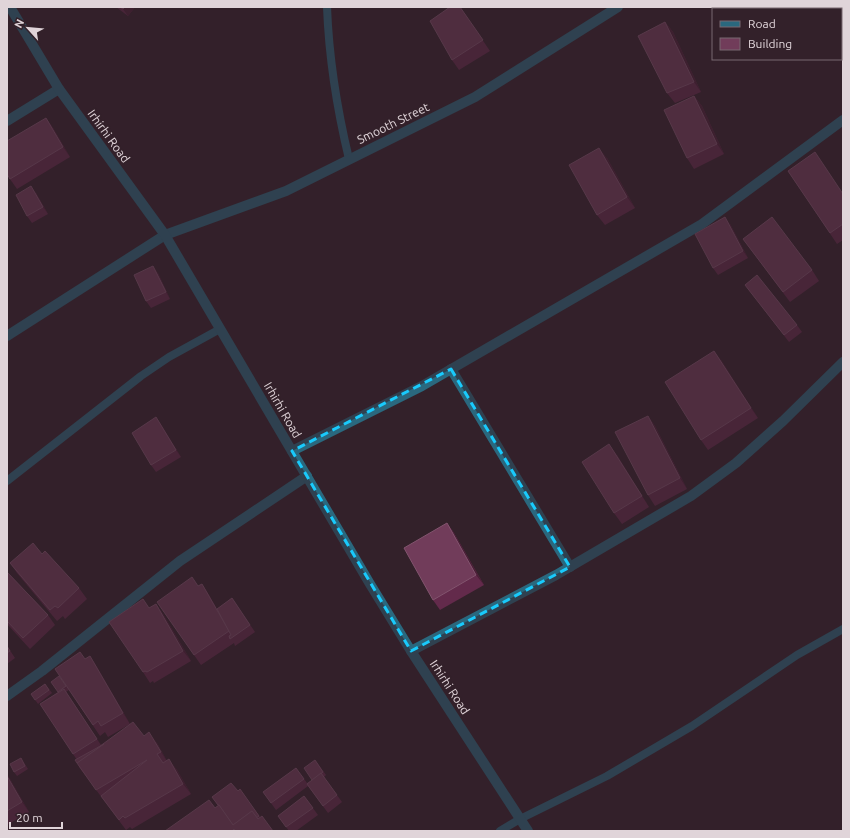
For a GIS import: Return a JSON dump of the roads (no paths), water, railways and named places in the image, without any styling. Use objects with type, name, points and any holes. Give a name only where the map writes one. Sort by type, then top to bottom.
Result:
[{"type":"street","name":"Irhirhi Road","points":[[10,7],[59,89],[165,235],[370,584],[411,651],[528,831]]},
{"type":"street","name":"Smooth Street","points":[[7,336],[165,235],[286,191],[475,97],[618,7]]},
{"type":"street","points":[[7,122],[59,89]]},
{"type":"street","points":[[292,451],[422,386],[702,224],[843,120]]},
{"type":"street","points":[[411,651],[570,567],[691,496],[736,463],[783,421],[843,362]]},
{"type":"street","points":[[451,369],[570,567]]},
{"type":"street","points":[[7,696],[42,671],[180,561],[307,476]]},
{"type":"lane","points":[[327,7],[328,40],[338,108],[349,160]]},
{"type":"lane","points":[[7,481],[141,376],[169,357],[220,329]]},
{"type":"lane","points":[[500,831],[520,819],[614,772],[692,726],[798,655],[843,629]]}]
